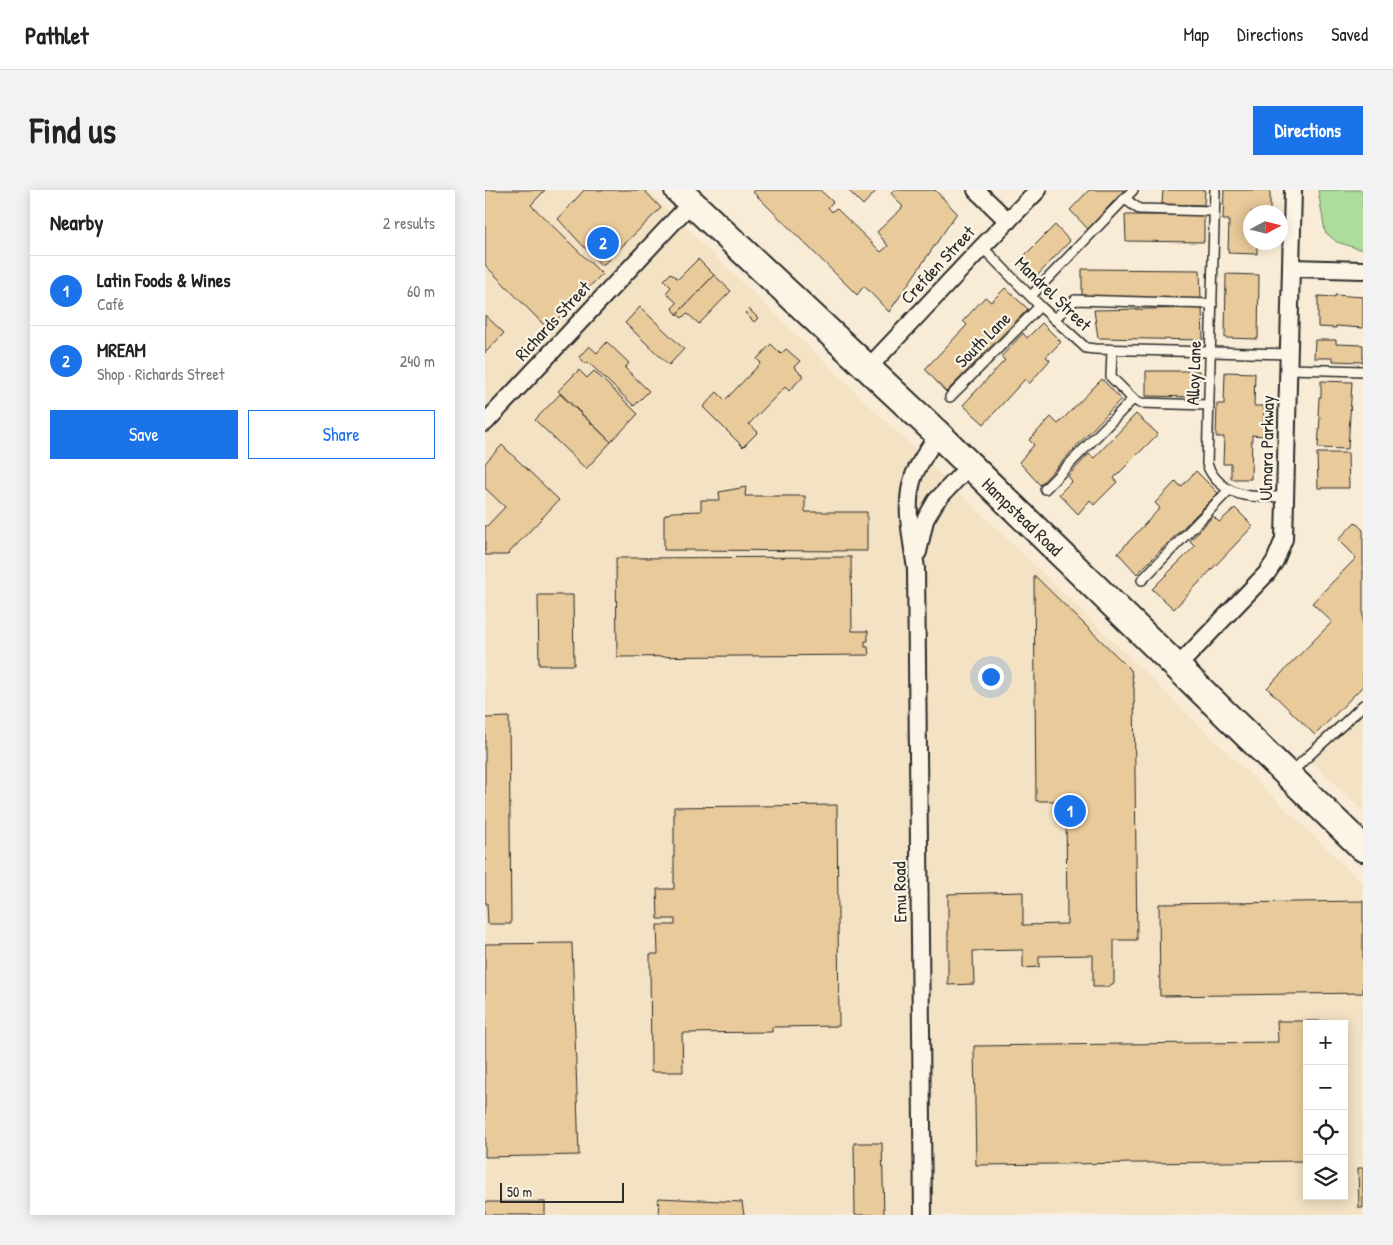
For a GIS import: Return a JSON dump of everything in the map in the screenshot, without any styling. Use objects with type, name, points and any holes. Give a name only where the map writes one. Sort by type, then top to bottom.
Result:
[{"type":"main road","name":"Hampstead Road","points":[[685,196],[938,434],[1363,848]]},
{"type":"street","points":[[976,190],[1008,221]]},
{"type":"street","name":"Crefden Street","points":[[868,368],[982,247],[1039,190]]},
{"type":"street","name":"Ulmara Parkway","points":[[1177,667],[1267,572],[1275,561],[1284,539],[1293,190]]},
{"type":"street","name":"Richards Street","points":[[485,423],[685,196]]},
{"type":"street","points":[[1291,268],[1363,270]]},
{"type":"street","name":"Emu Road","points":[[923,1215],[916,569],[909,513],[910,491],[915,474],[938,434]]},
{"type":"street","name":"Emu Road","points":[[916,569],[925,520],[936,500],[969,466]]},
{"type":"lane","points":[[1031,296],[1133,190]]},
{"type":"lane","name":"Alloy Lane","points":[[1215,190],[1207,464],[1209,471],[1228,491]]},
{"type":"lane","points":[[1125,199],[1139,209],[1215,211]]},
{"type":"lane","name":"Mandrel Street","points":[[982,247],[1040,306],[1086,348],[1211,352],[1363,371]]},
{"type":"lane","points":[[1054,319],[1075,300],[1212,304]]},
{"type":"lane","name":"South Lane","points":[[950,397],[1040,306]]},
{"type":"lane","points":[[1112,350],[1111,377],[1133,399],[1146,404],[1209,405]]},
{"type":"lane","points":[[1045,489],[1133,399]]},
{"type":"lane","points":[[1142,580],[1228,491],[1243,496],[1286,497]]},
{"type":"lane","points":[[1289,776],[1316,748],[1345,724],[1363,705]]},
{"type":"shaded area","points":[[485,190],[647,190],[1363,884],[1363,1215],[485,1215]]},
{"type":"shaded area","points":[[1363,697],[1363,811],[1303,753],[1328,726],[1340,721]]},
{"type":"green space","points":[[1318,190],[1363,190],[1363,249],[1337,242],[1325,232]]},
{"type":"building","points":[[485,190],[545,190],[531,205],[602,274],[548,329],[485,265]]},
{"type":"building","points":[[584,190],[644,190],[661,208],[602,266],[558,219]]},
{"type":"building","points":[[755,190],[820,190],[833,202],[828,207],[832,212],[836,208],[881,252],[888,246],[877,232],[903,207],[891,193],[894,190],[935,190],[957,213],[889,312],[864,286],[857,295],[753,192]]},
{"type":"building","points":[[848,190],[877,190],[863,205]]},
{"type":"building","points":[[1089,190],[1124,190],[1088,229],[1070,210]]},
{"type":"building","points":[[1163,190],[1205,190],[1204,205],[1162,204]]},
{"type":"building","points":[[1224,190],[1270,190],[1270,205],[1243,205],[1243,250],[1257,250],[1257,254],[1228,253],[1229,220],[1223,220]]},
{"type":"building","points":[[1125,215],[1204,215],[1204,242],[1126,241]]},
{"type":"building","points":[[1055,225],[1070,241],[1035,278],[1018,262]]},
{"type":"building","points":[[698,259],[714,275],[677,314],[672,308],[677,303],[666,293],[671,287],[664,280],[671,273],[678,279]]},
{"type":"building","points":[[1082,269],[1200,270],[1201,299],[1082,296]]},
{"type":"building","points":[[1226,274],[1259,275],[1258,339],[1225,338]]},
{"type":"building","points":[[714,275],[731,291],[699,324],[687,313],[682,318],[677,314]]},
{"type":"building","points":[[1005,288],[1028,309],[946,392],[925,369],[967,325],[963,321],[985,297],[991,302]]},
{"type":"building","points":[[1335,295],[1363,297],[1363,328],[1318,327],[1318,296],[1335,297]]},
{"type":"building","points":[[640,307],[684,349],[669,365],[625,323]]},
{"type":"building","points":[[1202,308],[1203,340],[1098,338],[1094,310]]},
{"type":"building","points":[[749,309],[758,318],[754,322],[745,313]]},
{"type":"building","points":[[485,315],[504,333],[485,353]]},
{"type":"building","points":[[1042,323],[1061,342],[1046,357],[1050,360],[1029,384],[1025,379],[984,424],[963,405],[1005,360],[1001,357],[1023,333],[1027,338]]},
{"type":"building","points":[[1315,340],[1336,340],[1336,344],[1363,345],[1363,362],[1333,361],[1333,358],[1314,358]]},
{"type":"building","points":[[607,342],[629,363],[625,368],[649,391],[634,406],[588,362],[586,364],[579,357],[589,346],[597,353]]},
{"type":"building","points":[[771,344],[781,354],[786,349],[800,361],[794,367],[803,376],[789,391],[785,387],[749,424],[758,432],[743,447],[703,407],[717,392],[725,400],[761,363],[757,359]]},
{"type":"building","points":[[579,370],[587,378],[594,371],[638,414],[611,442],[558,391]]},
{"type":"building","points":[[1146,371],[1199,371],[1199,397],[1146,396]]},
{"type":"building","points":[[1225,372],[1255,373],[1254,406],[1264,406],[1263,436],[1252,435],[1251,479],[1231,479],[1231,464],[1223,464],[1224,437],[1216,437],[1217,404],[1224,404]]},
{"type":"building","points":[[1102,379],[1121,399],[1040,485],[1019,462],[1034,445],[1029,440],[1051,417],[1058,424]]},
{"type":"building","points":[[1321,381],[1352,382],[1348,449],[1318,448]]},
{"type":"building","points":[[560,394],[611,442],[586,469],[535,420]]},
{"type":"building","points":[[1136,414],[1158,434],[1114,478],[1117,482],[1094,505],[1090,500],[1078,514],[1059,494],[1072,481],[1068,476],[1089,454],[1094,458]]},
{"type":"building","points":[[502,445],[559,500],[507,555],[485,555],[485,526],[505,507],[485,488],[485,463]]},
{"type":"building","points":[[1317,453],[1348,453],[1349,488],[1318,488]]},
{"type":"building","points":[[1196,471],[1218,493],[1137,574],[1118,553],[1160,508],[1155,503],[1176,481],[1181,487]]},
{"type":"building","points":[[746,487],[745,496],[805,496],[805,512],[867,512],[867,551],[664,550],[664,516],[672,512],[701,511],[701,500],[720,500],[719,492]]},
{"type":"building","points":[[1235,508],[1253,526],[1174,609],[1152,589],[1195,546],[1190,541],[1213,516],[1219,522]]},
{"type":"building","points":[[1355,522],[1363,530],[1363,686],[1315,735],[1267,688],[1332,622],[1312,603],[1356,558],[1338,540]]},
{"type":"building","points":[[851,557],[852,631],[868,631],[868,641],[865,641],[865,647],[868,647],[869,655],[617,657],[616,558]]},
{"type":"building","points":[[1034,575],[1131,670],[1134,689],[1137,940],[1114,940],[1114,983],[1107,987],[1093,987],[1093,955],[1039,956],[1039,967],[1023,968],[1023,950],[973,951],[974,984],[948,985],[948,894],[1023,892],[1023,925],[1067,924],[1066,801],[1036,801]]},
{"type":"building","points":[[538,595],[573,595],[574,665],[539,665]]},
{"type":"building","points":[[509,717],[511,924],[488,924],[487,903],[485,903],[485,718]]},
{"type":"building","points":[[837,805],[839,1026],[772,1027],[772,1032],[682,1033],[683,1072],[651,1072],[650,954],[658,954],[657,925],[675,925],[675,919],[658,919],[657,889],[674,889],[674,807]]},
{"type":"building","points":[[1363,901],[1363,993],[1160,996],[1159,904]]},
{"type":"building","points":[[572,943],[579,1155],[485,1157],[485,944]]},
{"type":"building","points":[[1277,1021],[1303,1021],[1303,1161],[976,1165],[974,1046],[1278,1042]]},
{"type":"building","points":[[854,1143],[882,1143],[884,1215],[855,1215]]},
{"type":"building","points":[[1358,1168],[1363,1168],[1363,1208],[1359,1208]]},
{"type":"building","points":[[658,1198],[742,1202],[744,1215],[659,1215]]},
{"type":"building","points":[[485,1202],[545,1202],[545,1215],[485,1215]]},
{"type":"place","name":"MREAM","points":[[603,243]]},
{"type":"place","name":"Latin Foods & Wines","points":[[1070,811]]}]
